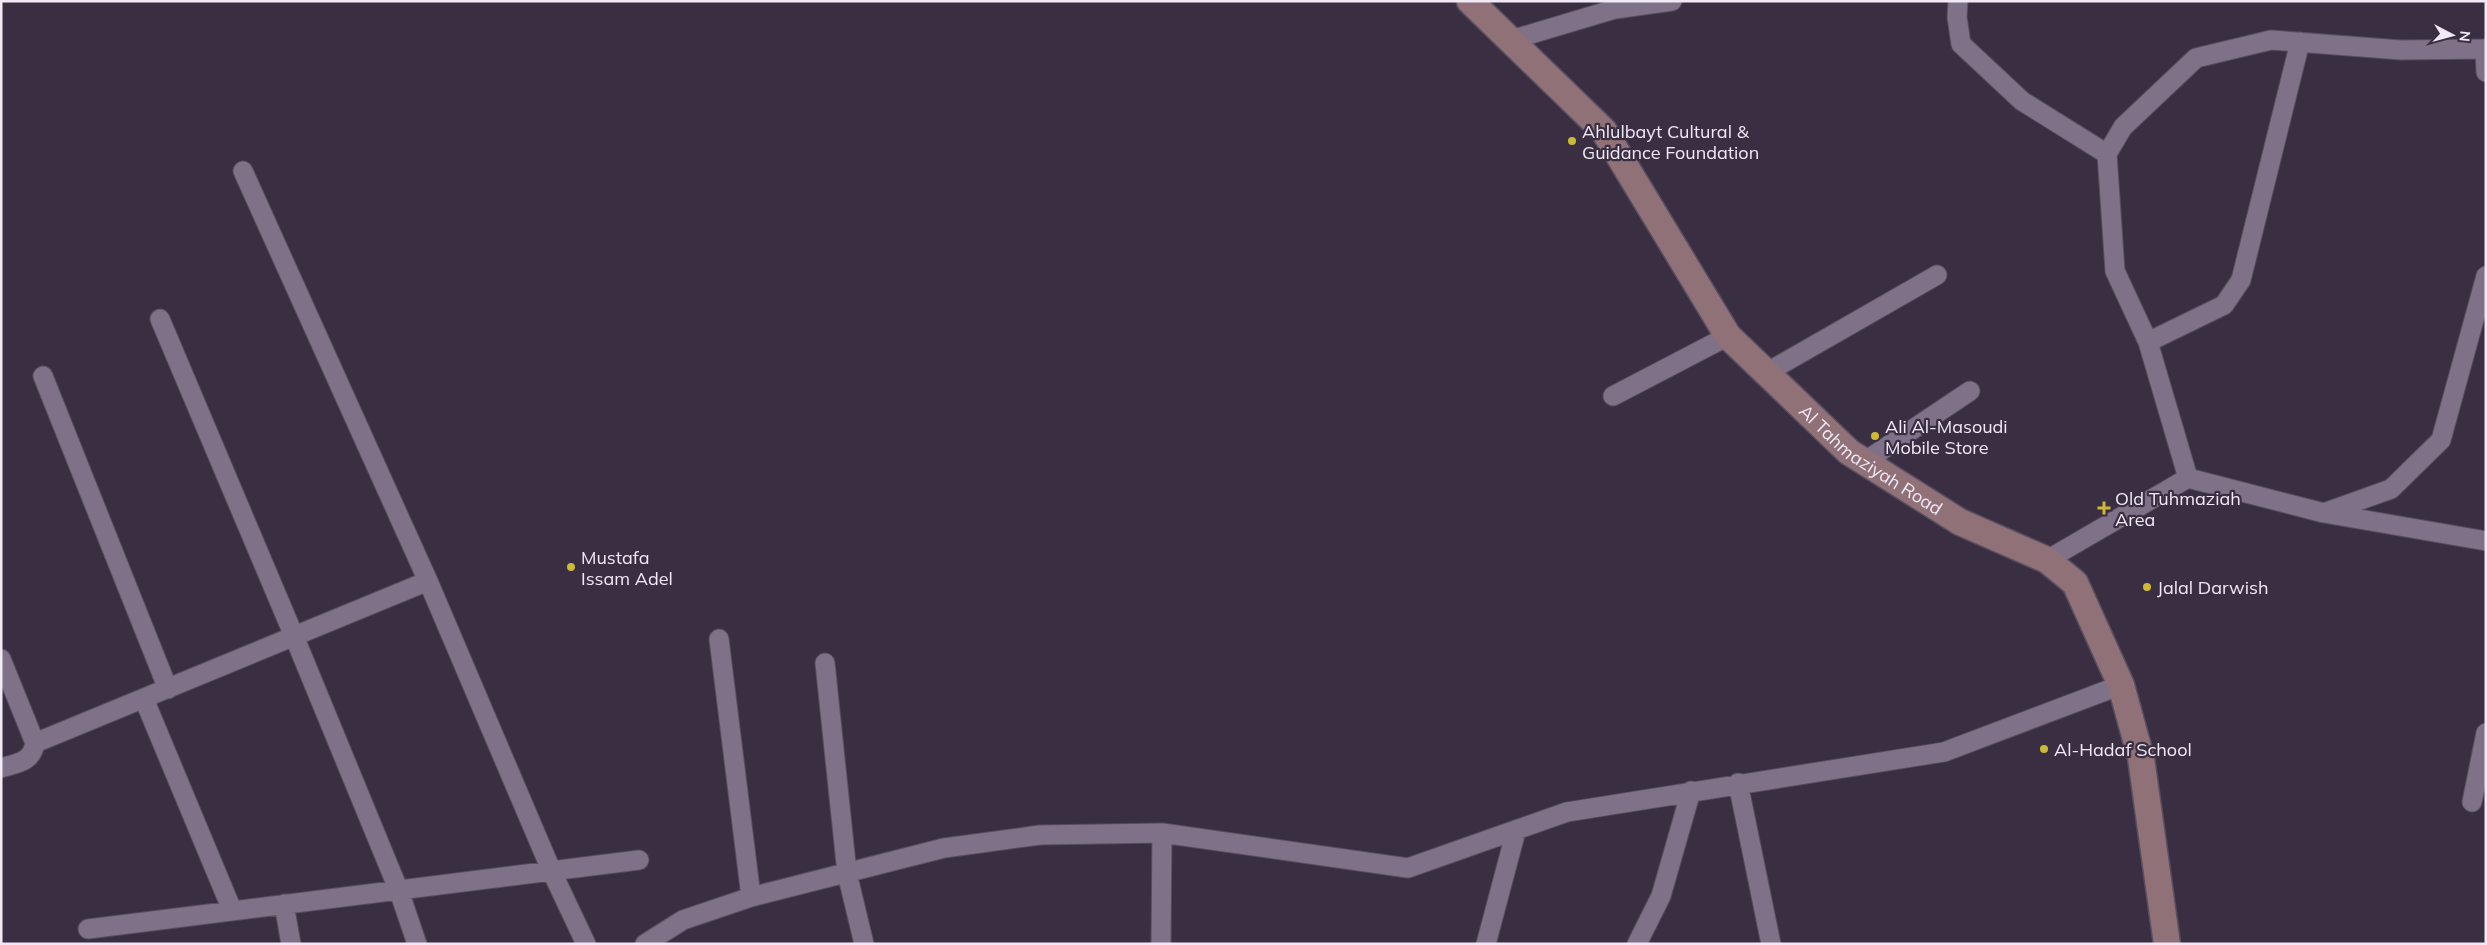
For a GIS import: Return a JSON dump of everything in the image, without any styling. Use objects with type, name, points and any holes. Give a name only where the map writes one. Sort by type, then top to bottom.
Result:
[{"type":"main road","name":"Al Tahmaziyah Road","points":[[1470,1],[1604,131],[1728,336],[1766,373],[1849,452],[1960,522],[2047,560],[2075,583],[2121,685],[2141,758],[2167,944]]},
{"type":"street","points":[[1511,40],[1615,9],[1672,1]]},
{"type":"street","points":[[1958,1],[1957,17],[1961,44],[2022,101],[2107,154]]},
{"type":"street","points":[[2188,478],[2148,342],[2115,271],[2107,154],[2123,127],[2196,58],[2271,40],[2401,50],[2485,49],[2486,72]]},
{"type":"street","points":[[2148,342],[2224,305],[2241,280],[2300,42]]},
{"type":"street","points":[[243,171],[428,581],[552,872],[586,944]]},
{"type":"street","points":[[1766,373],[1937,275]]},
{"type":"street","points":[[2324,513],[2391,489],[2440,440],[2486,276]]},
{"type":"street","points":[[160,319],[399,891],[417,944]]},
{"type":"street","points":[[1613,396],[1728,336]]},
{"type":"street","points":[[43,376],[168,689]]},
{"type":"street","points":[[1864,462],[1970,391]]},
{"type":"street","points":[[2047,560],[2188,478],[2324,513],[2486,541]]},
{"type":"street","points":[[34,743],[428,581]]},
{"type":"street","points":[[719,639],[752,897]]},
{"type":"street","points":[[1,658],[34,743],[34,753],[28,760],[1,768]]},
{"type":"street","points":[[825,663],[847,873],[864,944]]},
{"type":"street","points":[[645,944],[683,920],[752,897],[944,848],[1040,836],[1162,833],[1408,868],[1567,812],[1738,783],[1944,752],[2121,685]]},
{"type":"street","points":[[144,699],[232,910]]},
{"type":"street","points":[[2472,802],[2486,733]]},
{"type":"street","points":[[1738,783],[1772,944]]},
{"type":"street","points":[[1637,944],[1662,896],[1691,791]]},
{"type":"street","points":[[1486,944],[1516,831]]},
{"type":"street","points":[[1161,944],[1162,833]]},
{"type":"street","points":[[88,929],[640,860]]},
{"type":"street","points":[[284,904],[290,944]]},
{"type":"place","name":"Ahlulbayt Cultural & Guidance Foundation","points":[[1572,141]]},
{"type":"place","name":"Ali Al-Masoudi Mobile Store","points":[[1875,436]]},
{"type":"place","name":"Old Tuhmaziah Area","points":[[2104,508]]},
{"type":"place","name":"Mustafa Issam Adel","points":[[571,567]]},
{"type":"place","name":"Jalal Darwish","points":[[2147,587]]},
{"type":"place","name":"Al-Hadaf School","points":[[2044,749]]}]
